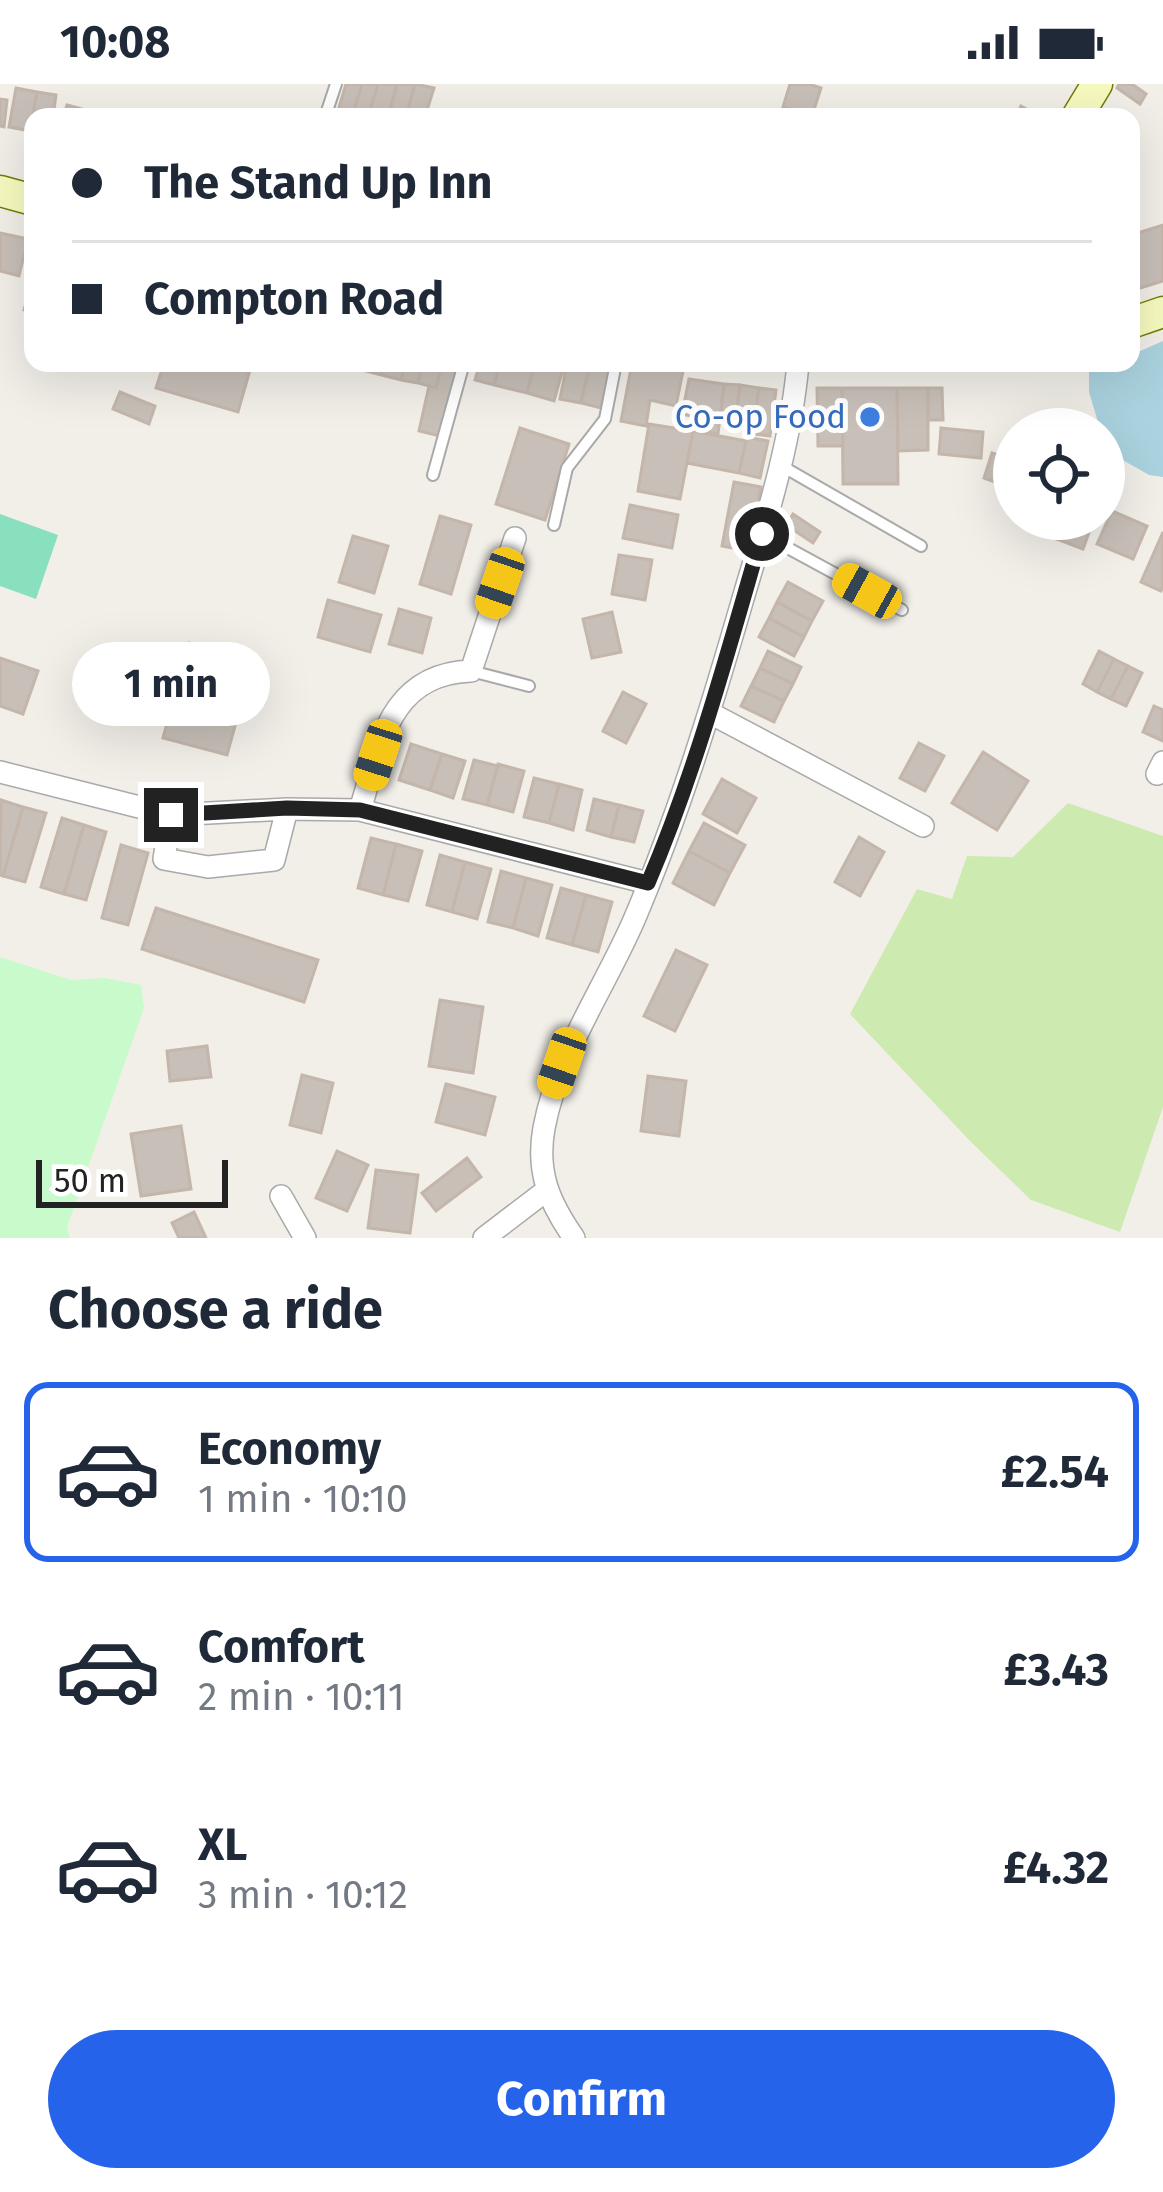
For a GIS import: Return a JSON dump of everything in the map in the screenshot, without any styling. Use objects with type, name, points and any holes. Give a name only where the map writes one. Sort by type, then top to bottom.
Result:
[{"type":"street","points":[[574,1238],[547,1190],[541,1164],[552,1093],[562,1063],[634,920],[710,713],[780,465],[797,372]]},
{"type":"street","points":[[360,810],[401,699],[439,675],[471,671],[515,538]]},
{"type":"street","points":[[710,713],[923,826]]},
{"type":"street","points":[[0,772],[171,815],[287,808],[360,810],[648,883]]},
{"type":"street","points":[[171,815],[164,859],[208,867],[274,860],[287,808]]},
{"type":"street","points":[[484,1238],[547,1190]]},
{"type":"street","points":[[281,1196],[305,1238]]},
{"type":"lane","points":[[433,475],[462,372]]},
{"type":"lane","points":[[554,525],[567,468],[605,419],[614,372]]},
{"type":"lane","points":[[780,465],[921,546]]},
{"type":"lane","points":[[762,534],[902,610]]},
{"type":"lane","points":[[471,671],[529,686]]},
{"type":"green space","points":[[0,514],[58,535],[36,599],[0,586]]},
{"type":"green space","points":[[1068,803],[1163,836],[1163,1107],[1120,1232],[1031,1200],[850,1014],[917,889],[952,899],[967,856],[1013,857]]},
{"type":"green space","points":[[0,957],[71,980],[105,978],[141,985],[144,1008],[67,1227],[70,1238],[0,1238]]},
{"type":"water","points":[[1163,341],[1163,477],[1125,461],[1125,408],[1094,408],[1089,392],[1089,372],[1140,372],[1140,351]]},
{"type":"building","points":[[346,84],[362,84],[355,108],[339,108]]},
{"type":"building","points":[[362,84],[378,84],[371,108],[355,108]]},
{"type":"building","points":[[378,84],[397,84],[390,108],[371,108]]},
{"type":"building","points":[[397,84],[415,84],[408,108],[390,108]]},
{"type":"building","points":[[415,84],[434,88],[428,108],[408,108]]},
{"type":"building","points":[[790,84],[821,88],[815,108],[783,107]]},
{"type":"building","points":[[1132,84],[1146,94],[1140,104],[1117,88]]},
{"type":"building","points":[[16,88],[37,92],[34,108],[24,108],[24,130],[9,127]]},
{"type":"building","points":[[37,92],[56,95],[54,108],[34,108]]},
{"type":"building","points":[[0,99],[7,100],[4,127],[0,126]]},
{"type":"building","points":[[1163,225],[1163,281],[1140,288],[1140,232]]},
{"type":"building","points":[[0,233],[24,238],[19,276],[0,271]]},
{"type":"building","points":[[161,372],[249,372],[238,412],[156,388]]},
{"type":"building","points":[[382,372],[403,372],[401,380]]},
{"type":"building","points":[[403,372],[421,372],[418,383],[401,380]]},
{"type":"building","points":[[421,372],[440,372],[436,388],[418,383]]},
{"type":"building","points":[[440,372],[459,372],[444,437],[419,431],[429,386],[436,388]]},
{"type":"building","points":[[477,372],[498,372],[494,385],[475,380]]},
{"type":"building","points":[[498,372],[533,372],[527,393],[494,385]]},
{"type":"building","points":[[533,372],[562,372],[554,401],[527,393]]},
{"type":"building","points":[[565,372],[588,372],[581,403],[560,399]]},
{"type":"building","points":[[588,372],[609,372],[601,408],[581,403]]},
{"type":"building","points":[[630,372],[683,372],[676,406],[650,400],[646,426],[621,421]]},
{"type":"building","points":[[689,379],[724,384],[718,434],[691,429],[691,416],[682,414]]},
{"type":"building","points":[[724,384],[740,385],[735,425],[720,422]]},
{"type":"building","points":[[740,385],[759,388],[753,427],[735,425]]},
{"type":"building","points":[[759,388],[776,390],[770,436],[752,434]]},
{"type":"building","points":[[817,388],[842,388],[843,446],[818,446]]},
{"type":"building","name":"Co-op Food","points":[[842,388],[897,388],[898,484],[843,484]]},
{"type":"building","points":[[897,388],[928,388],[928,450],[898,451]]},
{"type":"building","points":[[928,388],[942,388],[943,420],[928,420]]},
{"type":"building","points":[[120,392],[155,406],[149,424],[113,409]]},
{"type":"building","points":[[649,424],[693,431],[680,499],[638,491]]},
{"type":"building","points":[[520,428],[569,444],[545,520],[496,504]]},
{"type":"building","points":[[941,428],[983,432],[981,458],[939,454]]},
{"type":"building","points":[[693,431],[746,441],[739,473],[687,463]]},
{"type":"building","points":[[747,437],[768,441],[760,478],[739,473]]},
{"type":"building","points":[[992,453],[993,481],[984,478]]},
{"type":"building","points":[[734,482],[761,487],[749,551],[722,546]]},
{"type":"building","points":[[630,505],[678,515],[672,548],[623,538]]},
{"type":"building","points":[[793,514],[820,532],[813,543],[786,525]]},
{"type":"building","points":[[440,516],[471,525],[451,594],[420,584]]},
{"type":"building","points":[[1125,517],[1147,526],[1133,559],[1097,544],[1099,540],[1125,540]]},
{"type":"building","points":[[1163,532],[1163,586],[1161,591],[1141,582]]},
{"type":"building","points":[[353,536],[388,546],[374,593],[339,582]]},
{"type":"building","points":[[1060,540],[1086,540],[1083,549]]},
{"type":"building","points":[[619,555],[652,560],[645,600],[612,594]]},
{"type":"building","points":[[788,582],[823,601],[812,621],[777,602]]},
{"type":"building","points":[[328,600],[381,615],[370,652],[318,637]]},
{"type":"building","points":[[777,602],[812,621],[804,637],[769,618]]},
{"type":"building","points":[[399,609],[431,618],[422,653],[389,644]]},
{"type":"building","points":[[612,612],[621,652],[592,658],[583,619]]},
{"type":"building","points":[[769,618],[804,637],[794,656],[759,637]]},
{"type":"building","points":[[189,643],[253,661],[227,755],[163,738]]},
{"type":"building","points":[[768,651],[801,667],[793,684],[760,668]]},
{"type":"building","points":[[1099,651],[1114,659],[1097,692],[1083,684]]},
{"type":"building","points":[[0,658],[38,671],[23,714],[0,706]]},
{"type":"building","points":[[1114,659],[1128,666],[1111,699],[1097,692]]},
{"type":"building","points":[[1128,666],[1142,673],[1126,706],[1111,699]]},
{"type":"building","points":[[760,668],[793,684],[784,701],[751,686]]},
{"type":"building","points":[[751,686],[784,701],[774,722],[741,706]]},
{"type":"building","points":[[623,692],[646,704],[626,743],[603,731]]},
{"type":"building","points":[[1154,706],[1163,710],[1163,741],[1143,732]]},
{"type":"building","points":[[919,743],[944,756],[925,791],[900,778]]},
{"type":"building","points":[[411,744],[442,754],[430,790],[399,780]]},
{"type":"building","points":[[983,752],[1028,781],[997,830],[952,803]]},
{"type":"building","points":[[442,754],[465,761],[453,798],[430,790]]},
{"type":"building","points":[[474,760],[498,766],[487,805],[463,799]]},
{"type":"building","points":[[498,764],[524,771],[513,812],[487,805]]},
{"type":"building","points":[[534,778],[559,784],[549,823],[524,817]]},
{"type":"building","points":[[722,779],[756,798],[737,833],[703,814]]},
{"type":"building","points":[[559,784],[582,790],[573,830],[549,823]]},
{"type":"building","points":[[594,799],[619,805],[611,837],[587,830]]},
{"type":"building","points":[[1,800],[23,807],[3,876],[0,875]]},
{"type":"building","points":[[619,805],[643,811],[634,842],[611,837]]},
{"type":"building","points":[[23,807],[46,813],[25,882],[3,876]]},
{"type":"building","points":[[62,818],[84,825],[64,894],[41,887]]},
{"type":"building","points":[[704,823],[745,845],[730,873],[689,851]]},
{"type":"building","points":[[84,825],[106,832],[86,900],[64,894]]},
{"type":"building","points":[[859,837],[884,852],[860,896],[835,882]]},
{"type":"building","points":[[371,838],[396,844],[383,895],[358,888]]},
{"type":"building","points":[[396,844],[422,851],[408,901],[383,895]]},
{"type":"building","points":[[121,845],[148,853],[128,925],[102,918]]},
{"type":"building","points":[[689,851],[730,873],[714,905],[673,883]]},
{"type":"building","points":[[440,855],[465,862],[452,912],[427,905]]},
{"type":"building","points":[[465,862],[491,869],[477,919],[452,912]]},
{"type":"building","points":[[501,871],[526,878],[513,928],[488,922]]},
{"type":"building","points":[[526,878],[552,885],[538,936],[513,928]]},
{"type":"building","points":[[561,888],[586,895],[572,945],[547,938]]},
{"type":"building","points":[[586,895],[612,902],[598,952],[572,945]]},
{"type":"building","points":[[156,908],[318,960],[304,1002],[142,949]]},
{"type":"building","points":[[676,950],[707,965],[675,1031],[644,1016]]},
{"type":"building","points":[[440,1000],[483,1007],[473,1073],[429,1066]]},
{"type":"building","points":[[207,1046],[211,1077],[170,1081],[167,1051]]},
{"type":"building","points":[[302,1075],[333,1083],[321,1133],[290,1125]]},
{"type":"building","points":[[648,1076],[686,1081],[679,1136],[641,1131]]},
{"type":"building","points":[[446,1084],[495,1097],[485,1135],[436,1122]]},
{"type":"building","points":[[181,1126],[191,1189],[141,1196],[131,1134]]},
{"type":"building","points":[[337,1151],[368,1165],[347,1211],[316,1198]]},
{"type":"building","points":[[467,1158],[481,1177],[436,1211],[422,1193]]},
{"type":"building","points":[[376,1170],[418,1175],[410,1233],[368,1228]]},
{"type":"building","points":[[194,1212],[206,1238],[179,1238],[172,1223]]},
{"type":"place","name":"Co-op Food","points":[[870,417]]},
{"type":"route","points":[[171,815],[287,808],[360,810],[648,883],[710,713],[762,534]]}]
